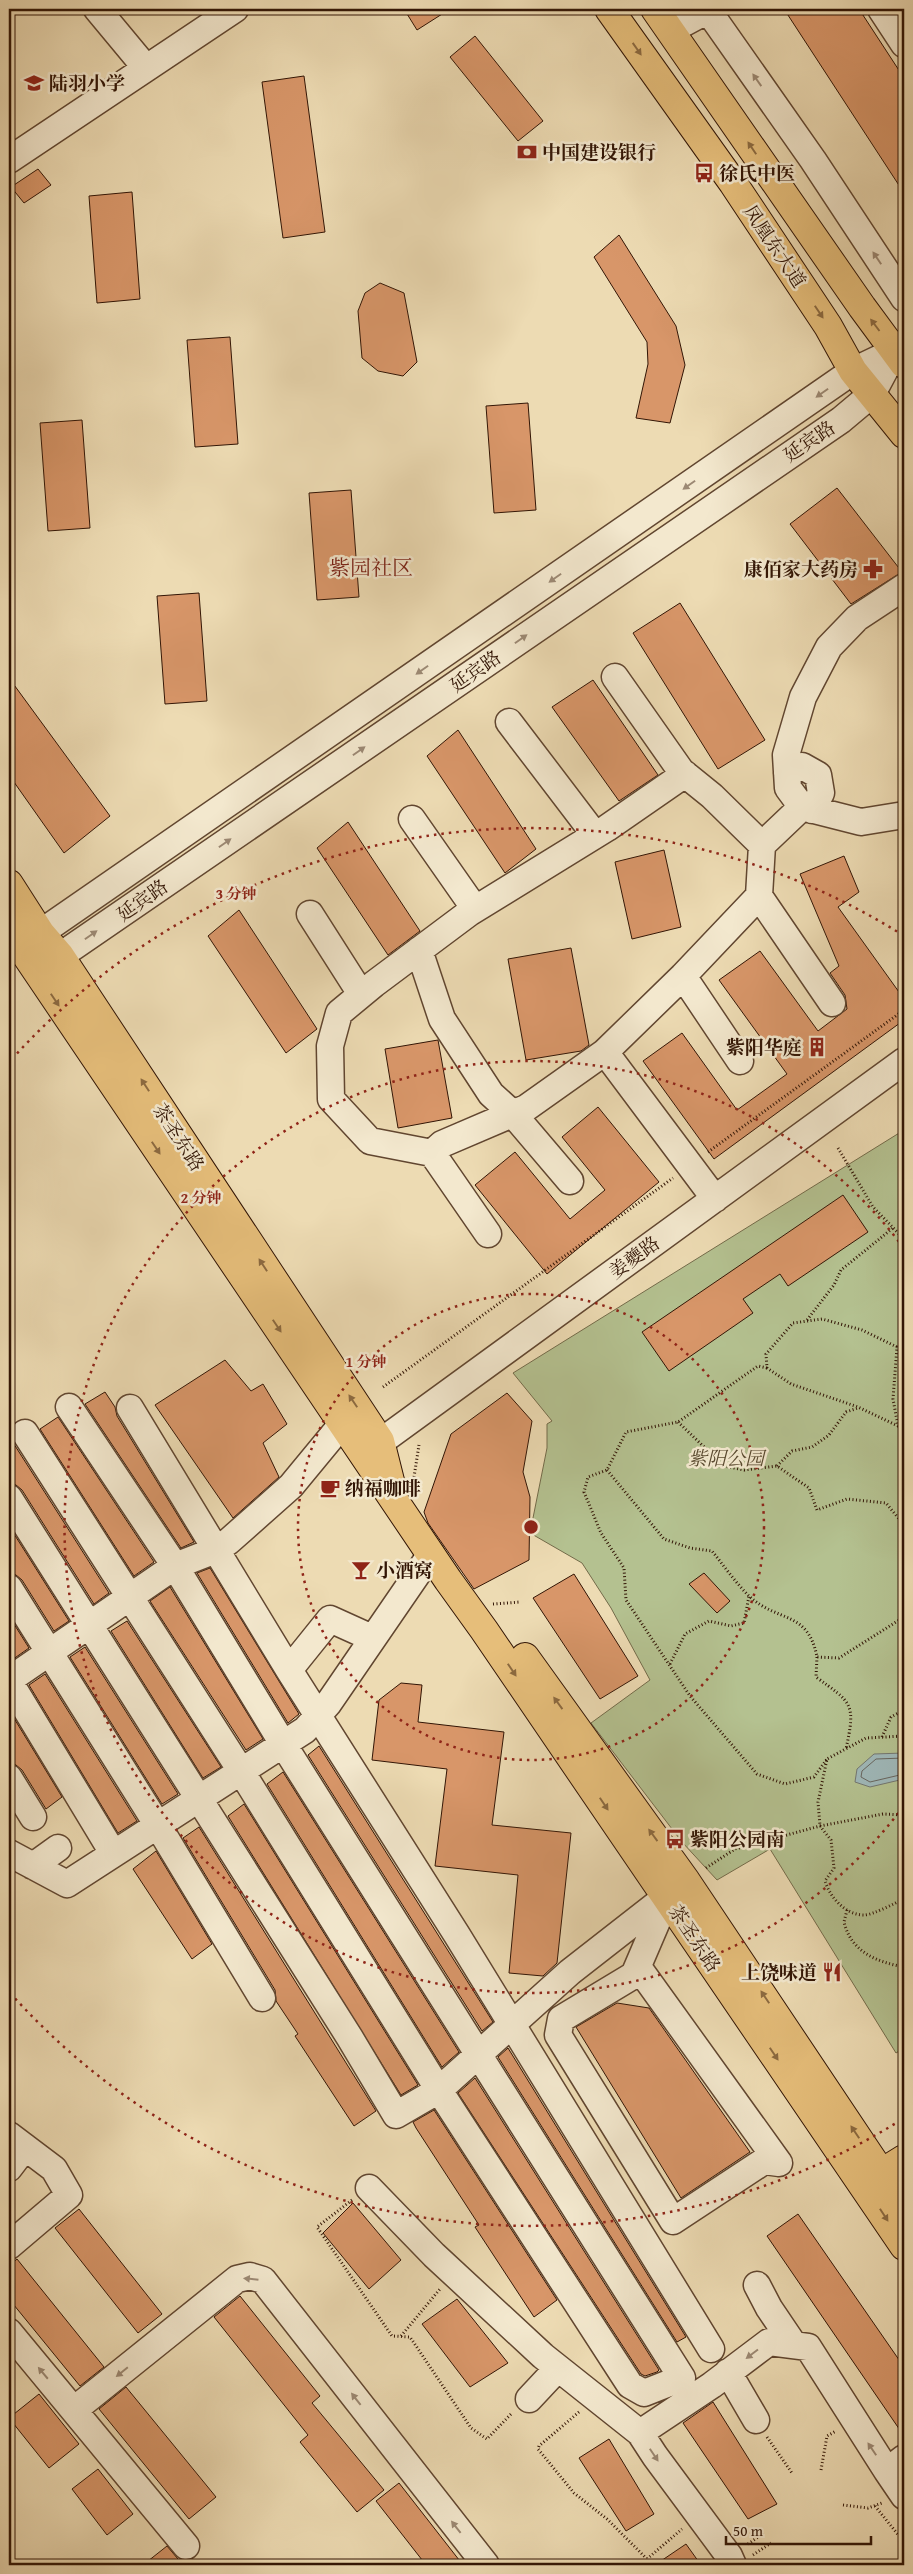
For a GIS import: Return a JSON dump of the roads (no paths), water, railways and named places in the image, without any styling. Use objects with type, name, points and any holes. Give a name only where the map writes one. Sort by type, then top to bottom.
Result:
[{"type":"main road","name":"凤凰东大道","points":[[609,9],[738,190],[828,326],[853,371],[904,434]]},
{"type":"main road","name":"凤凰东大道","points":[[655,9],[862,307],[901,353]]},
{"type":"main road","name":"茶圣东路","points":[[9,884],[23,937],[39,976],[343,1423],[372,1448]]},
{"type":"main road","name":"茶圣东路","points":[[23,937],[60,956],[372,1448],[396,1501],[430,1554],[883,2172],[904,2207]]},
{"type":"main road","name":"茶圣东路","points":[[883,2172],[904,2246]]},
{"type":"street","points":[[97,9],[146,68]]},
{"type":"street","points":[[9,160],[235,9]]},
{"type":"street","points":[[671,30],[708,9],[904,298]]},
{"type":"street","points":[[881,9],[904,44]]},
{"type":"street","name":"延宾路","points":[[23,937],[853,371],[901,353]]},
{"type":"street","name":"延宾路","points":[[39,976],[60,956],[841,420],[872,394],[901,353]]},
{"type":"street","points":[[904,587],[857,618],[830,647],[803,697],[786,755],[788,788],[807,808],[861,822],[904,816]]},
{"type":"street","points":[[615,677],[685,774],[712,796],[762,845]]},
{"type":"street","points":[[509,722],[595,836]]},
{"type":"street","points":[[488,1234],[432,1153],[370,1141],[331,1099],[330,1046],[339,1013],[419,950],[475,910],[595,836],[685,774]]},
{"type":"street","points":[[432,1153],[442,1144],[526,1108],[605,1052],[683,976],[758,896],[762,845],[807,808]]},
{"type":"street","points":[[412,820],[475,910]]},
{"type":"street","points":[[758,896],[832,1003]]},
{"type":"street","points":[[310,914],[362,994]]},
{"type":"street","points":[[419,950],[442,1019],[491,1094],[513,1114],[570,1181]]},
{"type":"street","points":[[683,976],[740,1061]]},
{"type":"street","points":[[605,1052],[715,1199]]},
{"type":"street","name":"姜夔路","points":[[372,1448],[904,1061]]},
{"type":"street","points":[[25,1433],[241,1771],[439,2090],[630,2385],[644,2393],[682,2378],[477,2055],[283,1744],[175,1566],[69,1407]]},
{"type":"street","points":[[130,1408],[289,1670],[511,2024],[711,2349]]},
{"type":"street","points":[[113,1853],[9,1681],[89,1623],[175,1566],[216,1550],[291,1486],[343,1423]]},
{"type":"street","points":[[9,1498],[200,1797],[396,2115],[439,2090],[570,1972],[677,1889]]},
{"type":"street","points":[[18,1854],[67,1884],[305,1730],[318,1716],[430,1554]]},
{"type":"street","points":[[9,1588],[158,1824],[262,1998]]},
{"type":"street","points":[[289,1670],[330,1619],[372,1638]]},
{"type":"street","points":[[9,1778],[33,1817]]},
{"type":"street","points":[[18,1854],[58,1848]]},
{"type":"street","points":[[677,1889],[634,1976],[561,2019],[558,2034],[673,2221],[764,2161],[788,2156]]},
{"type":"street","points":[[638,1967],[788,2156]]},
{"type":"street","points":[[9,2168],[17,2141],[54,2169],[69,2195],[9,2246]]},
{"type":"street","points":[[651,2252],[737,2195],[788,2156]]},
{"type":"street","points":[[369,2188],[454,2273],[558,2368],[640,2433],[734,2565]]},
{"type":"street","points":[[74,2410],[237,2279],[250,2276],[263,2280],[486,2565]]},
{"type":"street","points":[[757,2285],[769,2308],[794,2346]]},
{"type":"street","points":[[9,2332],[186,2546]]},
{"type":"street","points":[[640,2433],[769,2342],[808,2347],[854,2421],[896,2464],[904,2496]]},
{"type":"street","points":[[523,2403],[558,2368]]},
{"type":"street","points":[[728,2372],[756,2420]]},
{"type":"water","points":[[904,1753],[904,1779],[870,1787],[855,1782],[857,1769],[874,1754]]},
{"type":"place","name":"陆羽小学","points":[[34,83]]},
{"type":"place","name":"中国建设银行","points":[[527,152]]},
{"type":"place","name":"徐氏中医","points":[[704,173]]},
{"type":"place","name":"康佰家大药房","points":[[873,569]]},
{"type":"place","name":"紫阳华庭","points":[[817,1047]]},
{"type":"place","name":"纳福咖啡","points":[[330,1488]]},
{"type":"place","name":"小酒窝","points":[[361,1570]]},
{"type":"place","name":"紫阳公园南","points":[[675,1839]]},
{"type":"place","name":"上饶味道","points":[[832,1972]]},
{"type":"district","name":"紫园社区","points":[[371,567]]},
{"type":"park label","name":"紫阳公园","points":[[726,1458]]}]
